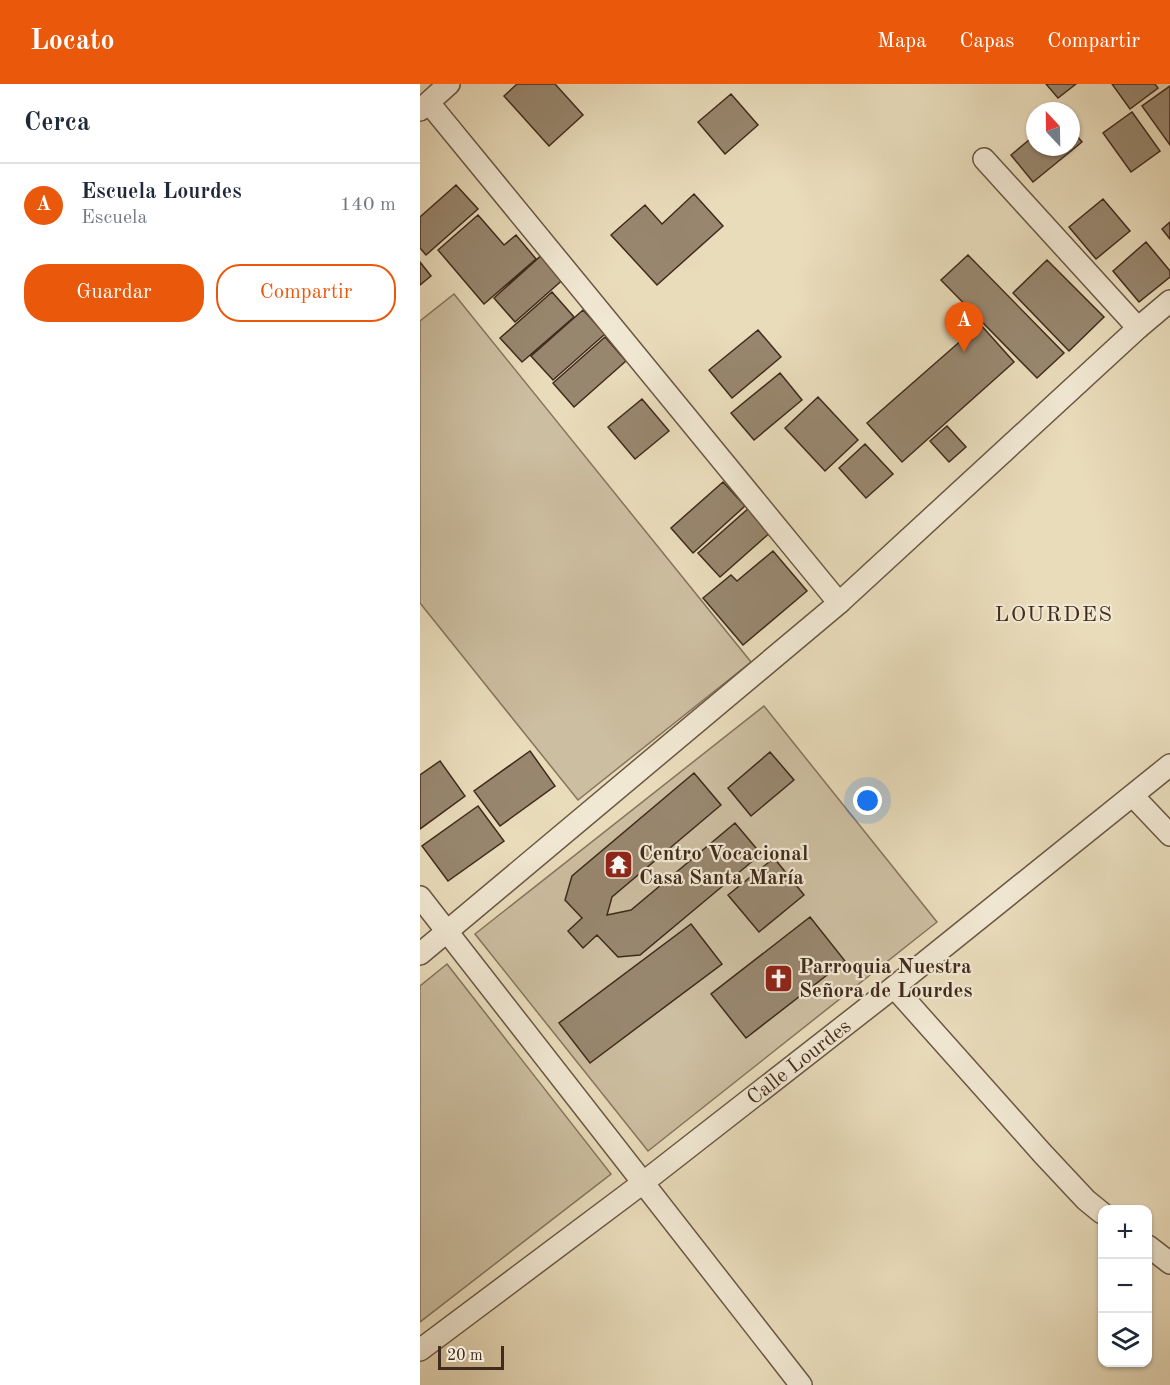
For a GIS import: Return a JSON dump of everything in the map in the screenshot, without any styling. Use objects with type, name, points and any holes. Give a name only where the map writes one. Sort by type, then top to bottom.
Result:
[{"type":"street","points":[[449,84],[424,106],[839,603]]},
{"type":"street","points":[[984,159],[1138,328]]},
{"type":"street","points":[[420,954],[839,603],[1138,328],[1170,302]]},
{"type":"street","name":"Calle Lourdes","points":[[420,1350],[644,1182],[894,987],[1170,765]]},
{"type":"street","points":[[1133,796],[1170,835]]},
{"type":"street","points":[[420,897],[801,1385]]},
{"type":"street","points":[[894,987],[1042,1153],[1098,1210]]},
{"type":"street","points":[[1152,1249],[1170,1263]]},
{"type":"shaded area","points":[[454,294],[751,662],[578,800],[420,603],[420,321]]},
{"type":"shaded area","points":[[764,706],[937,922],[648,1151],[475,934]]},
{"type":"shaded area","points":[[447,964],[611,1174],[420,1322],[420,986]]},
{"type":"building","points":[[517,84],[555,84],[583,115],[549,146],[504,96]]},
{"type":"building","points":[[1046,84],[1076,84],[1058,98]]},
{"type":"building","points":[[1112,84],[1155,84],[1158,88],[1130,109]]},
{"type":"building","points":[[1170,86],[1170,145],[1142,106]]},
{"type":"building","points":[[731,94],[758,125],[725,154],[698,122]]},
{"type":"building","points":[[1132,112],[1160,151],[1131,172],[1103,133]]},
{"type":"building","points":[[1026,142],[1026,156],[1065,156],[1033,182],[1011,155]]},
{"type":"building","points":[[456,185],[478,209],[426,255],[420,248],[420,217]]},
{"type":"building","points":[[694,194],[723,226],[657,285],[611,235],[645,205],[662,224]]},
{"type":"building","points":[[1103,199],[1130,231],[1096,259],[1069,227]]},
{"type":"building","points":[[478,215],[504,245],[516,235],[536,259],[484,304],[438,250]]},
{"type":"building","points":[[1170,222],[1170,239],[1162,229]]},
{"type":"building","points":[[1146,242],[1170,271],[1170,277],[1139,302],[1113,271]]},
{"type":"building","points":[[545,252],[567,276],[515,322],[494,298]]},
{"type":"building","points":[[968,255],[1064,353],[1037,378],[941,280]]},
{"type":"building","points":[[1047,260],[1104,317],[1069,351],[1013,293]]},
{"type":"building","points":[[420,262],[431,276],[420,285]]},
{"type":"building","points":[[552,292],[574,317],[522,362],[500,338]]},
{"type":"building","points":[[583,310],[605,334],[553,380],[531,356]]},
{"type":"building","points":[[980,324],[1014,362],[902,462],[867,423]]},
{"type":"building","points":[[758,330],[781,357],[732,398],[709,370]]},
{"type":"building","points":[[605,337],[626,361],[574,407],[553,383]]},
{"type":"building","points":[[780,373],[802,400],[754,440],[731,413]]},
{"type":"building","points":[[818,397],[858,440],[825,471],[785,428]]},
{"type":"building","points":[[642,399],[669,431],[635,459],[608,427]]},
{"type":"building","points":[[947,426],[966,447],[949,462],[930,441]]},
{"type":"building","points":[[865,444],[893,474],[866,498],[839,468]]},
{"type":"building","points":[[723,482],[745,506],[693,553],[671,528]]},
{"type":"building","points":[[750,507],[772,531],[720,577],[698,553]]},
{"type":"building","points":[[773,551],[807,591],[743,645],[703,598],[731,575],[737,581]]},
{"type":"building","points":[[530,751],[555,786],[500,826],[474,791]]},
{"type":"building","points":[[770,752],[794,780],[751,816],[728,788]]},
{"type":"building","points":[[440,761],[465,796],[420,829],[420,775]]},
{"type":"building","name":"Centro Vocacional Casa Santa María","points":[[694,773],[721,805],[612,897],[607,915],[631,910],[735,823],[761,854],[640,955],[618,957],[597,935],[583,948],[568,931],[582,918],[565,900],[572,876]]},
{"type":"building","points":[[478,806],[504,841],[448,881],[422,846]]},
{"type":"building","points":[[774,858],[804,895],[759,932],[728,895]]},
{"type":"building","name":"Parroquia Nuestra Señora de Lourdes","points":[[810,917],[845,961],[746,1038],[711,994]]},
{"type":"building","points":[[691,924],[722,964],[590,1063],[559,1023]]},
{"type":"place","name":"Escuela Lourdes","points":[[964,352]]},
{"type":"place","name":"Centro Vocacional Casa Santa María","points":[[618,865]]},
{"type":"place","name":"Parroquia Nuestra Señora de Lourdes","points":[[778,978]]},
{"type":"district","name":"LOURDES","points":[[1054,613]]}]
